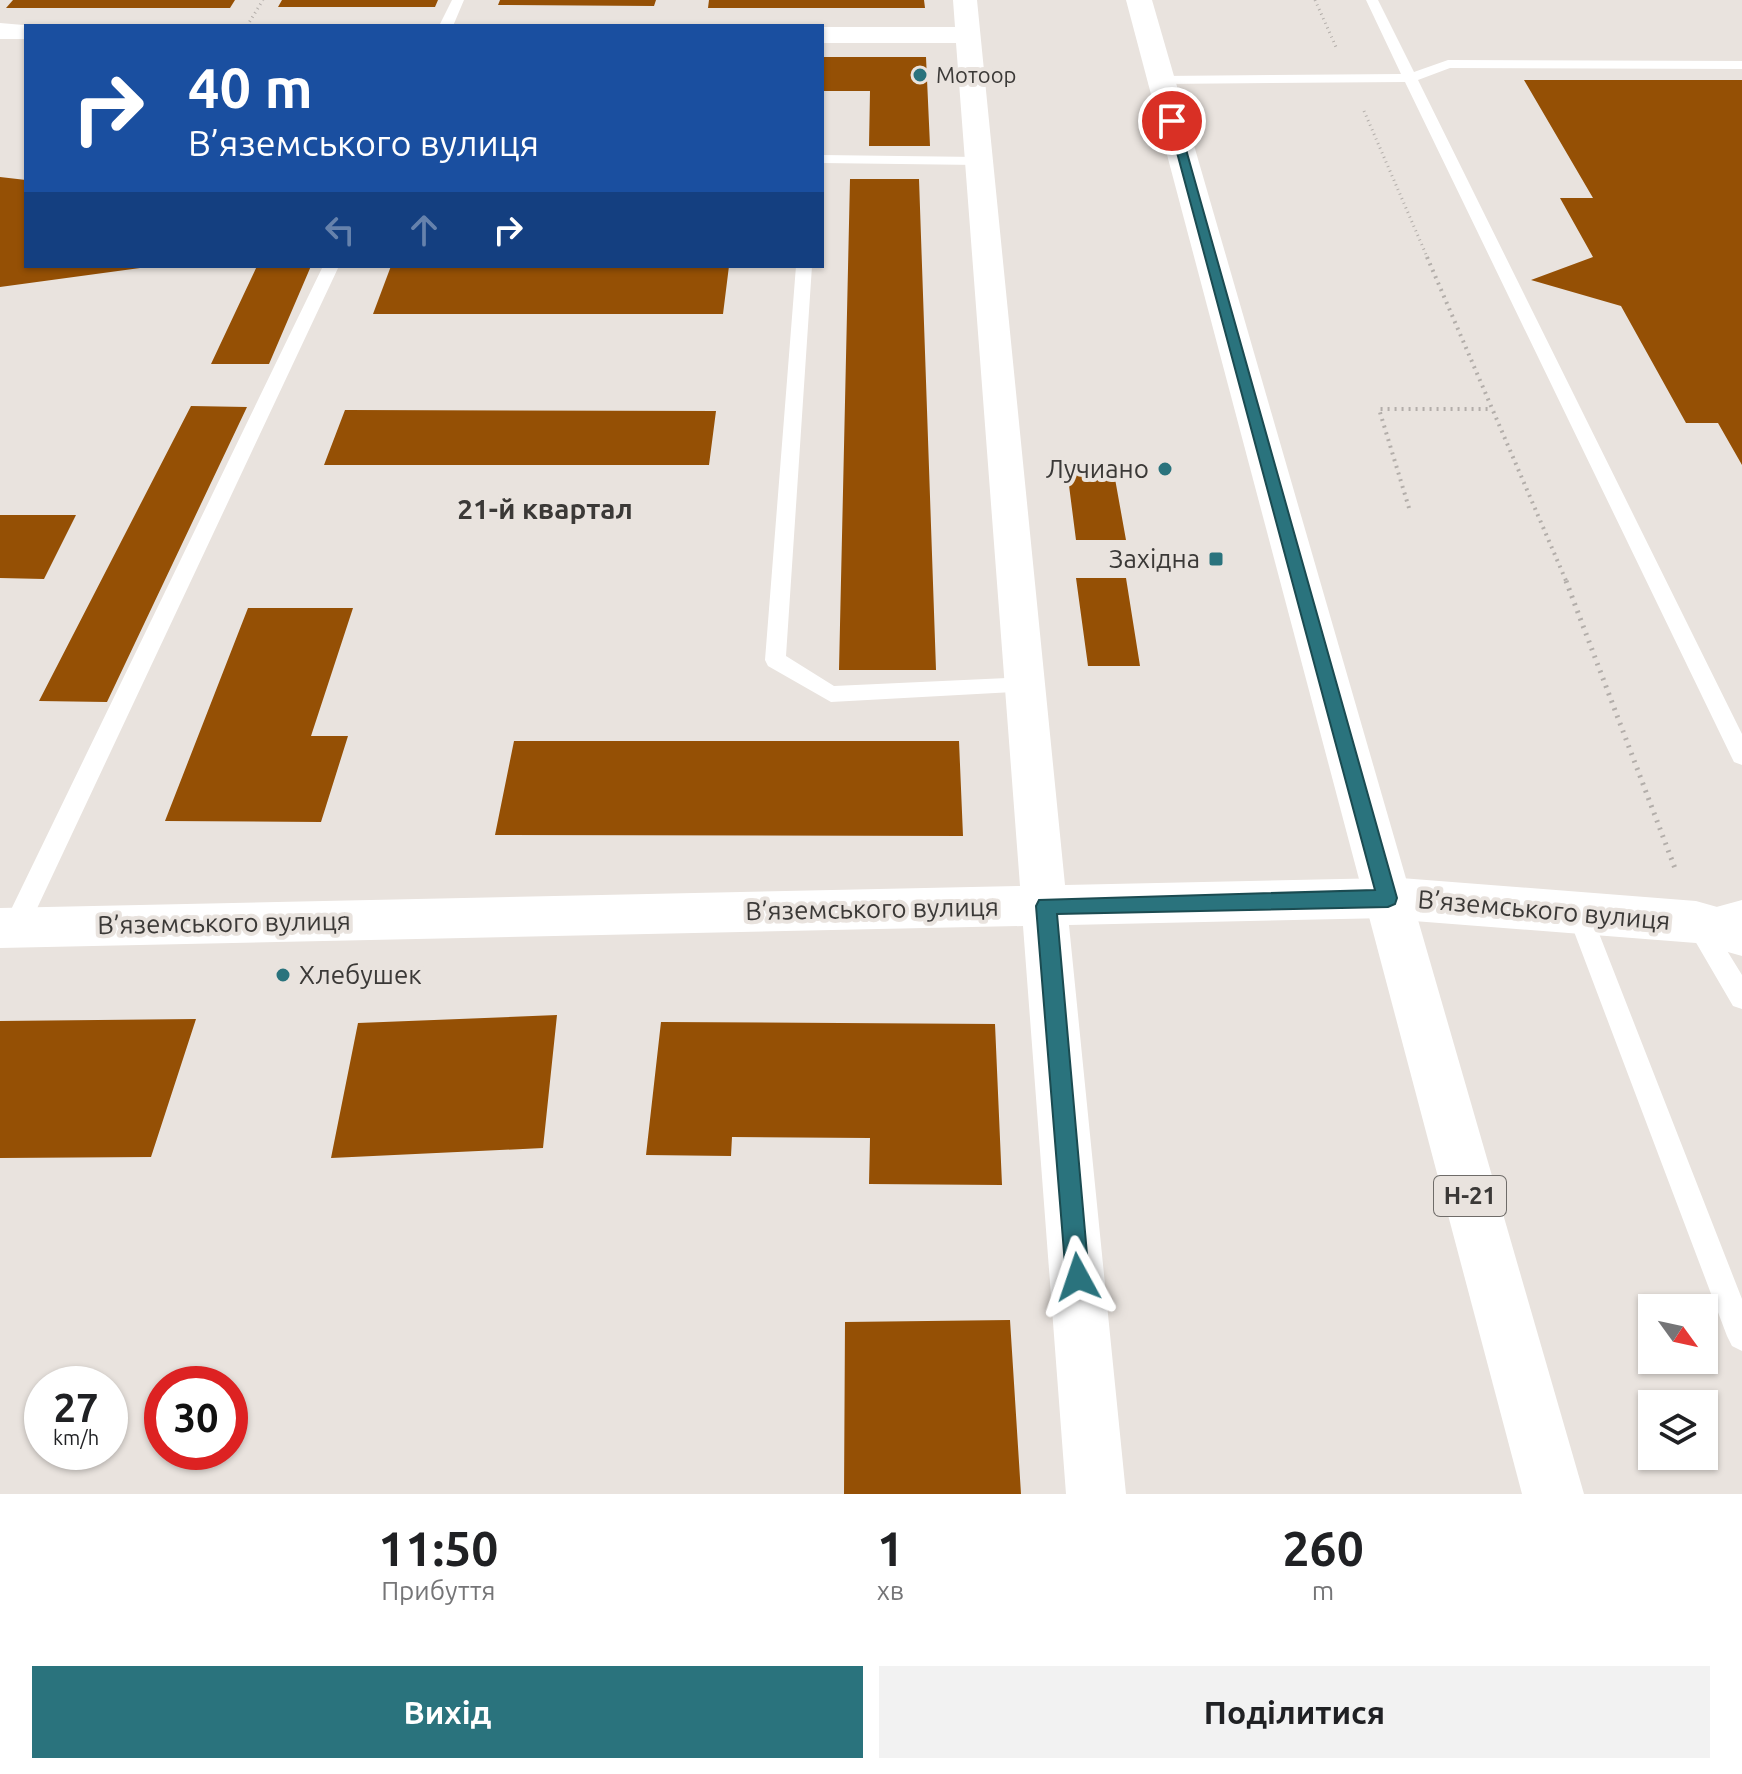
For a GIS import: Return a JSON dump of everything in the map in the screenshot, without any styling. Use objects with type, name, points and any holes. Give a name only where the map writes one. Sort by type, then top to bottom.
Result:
[{"type":"main road","name":"Н-21","points":[[1139,0],[1553,1494]]},
{"type":"main road","name":"В’яземського вулиця","points":[[1388,898],[1696,922],[1742,935]]},
{"type":"street","points":[[824,35],[966,18],[1096,1494]]},
{"type":"street","points":[[0,31],[24,31]]},
{"type":"street","name":"В’яземського вулиця","points":[[8,928],[1388,898]]},
{"type":"lane","points":[[447,24],[458,0]]},
{"type":"lane","points":[[1372,0],[1742,756]]},
{"type":"lane","points":[[1161,80],[1410,78],[1448,64],[1742,65]]},
{"type":"lane","points":[[824,159],[978,161]]},
{"type":"lane","points":[[8,928],[330,268]]},
{"type":"lane","points":[[804,268],[775,660],[831,694],[1026,685]]},
{"type":"lane","points":[[1742,910],[1696,922],[1742,998]]},
{"type":"lane","points":[[1579,913],[1742,1336]]},
{"type":"path","points":[[248,24],[263,0]]},
{"type":"path","points":[[1315,0],[1566,580],[1696,922]]},
{"type":"path","points":[[1409,508],[1379,409],[1492,409]]},
{"type":"building","points":[[13,0],[235,0],[230,8],[6,8]]},
{"type":"building","points":[[282,0],[438,0],[435,7],[278,7]]},
{"type":"building","points":[[500,0],[656,0],[654,6],[498,5]]},
{"type":"building","points":[[709,0],[924,0],[925,8],[708,8]]},
{"type":"building","points":[[824,57],[926,57],[930,146],[869,146],[870,91],[824,91]]},
{"type":"building","points":[[1524,80],[1742,80],[1742,465],[1718,423],[1686,423],[1621,306],[1531,280],[1593,257],[1560,198],[1593,198]]},
{"type":"building","points":[[0,177],[24,180],[24,268],[140,268],[0,287]]},
{"type":"building","points":[[850,179],[919,179],[936,670],[839,670]]},
{"type":"building","points":[[256,268],[310,268],[269,364],[211,364]]},
{"type":"building","points":[[390,268],[729,268],[723,314],[373,314]]},
{"type":"building","points":[[191,406],[247,407],[107,702],[39,701]]},
{"type":"building","points":[[345,410],[716,411],[709,465],[324,465]]},
{"type":"building","points":[[1066,462],[1112,462],[1126,540],[1076,540]]},
{"type":"building","points":[[0,515],[76,515],[44,579],[0,578]]},
{"type":"building","points":[[1076,578],[1126,578],[1140,666],[1088,666]]},
{"type":"building","points":[[248,608],[353,608],[311,736],[348,736],[321,822],[165,821]]},
{"type":"building","points":[[514,741],[959,741],[963,836],[495,835]]},
{"type":"building","points":[[557,1015],[543,1148],[331,1158],[358,1023]]},
{"type":"building","points":[[196,1019],[151,1157],[0,1158],[0,1021]]},
{"type":"building","points":[[661,1022],[995,1024],[1002,1185],[869,1184],[870,1138],[732,1137],[731,1156],[646,1155]]},
{"type":"building","points":[[1010,1320],[1021,1494],[844,1494],[845,1322]]},
{"type":"place","name":"Мотоор","points":[[920,75]]},
{"type":"place","name":"Лучиано","points":[[1165,469]]},
{"type":"place","name":"Західна","points":[[1216,559]]},
{"type":"place","name":"Хлебушек","points":[[283,975]]},
{"type":"district","name":"21-й квартал","points":[[545,509]]},
{"type":"route","points":[[1078,1277],[1046,906],[1388,898],[1172,121]]}]
